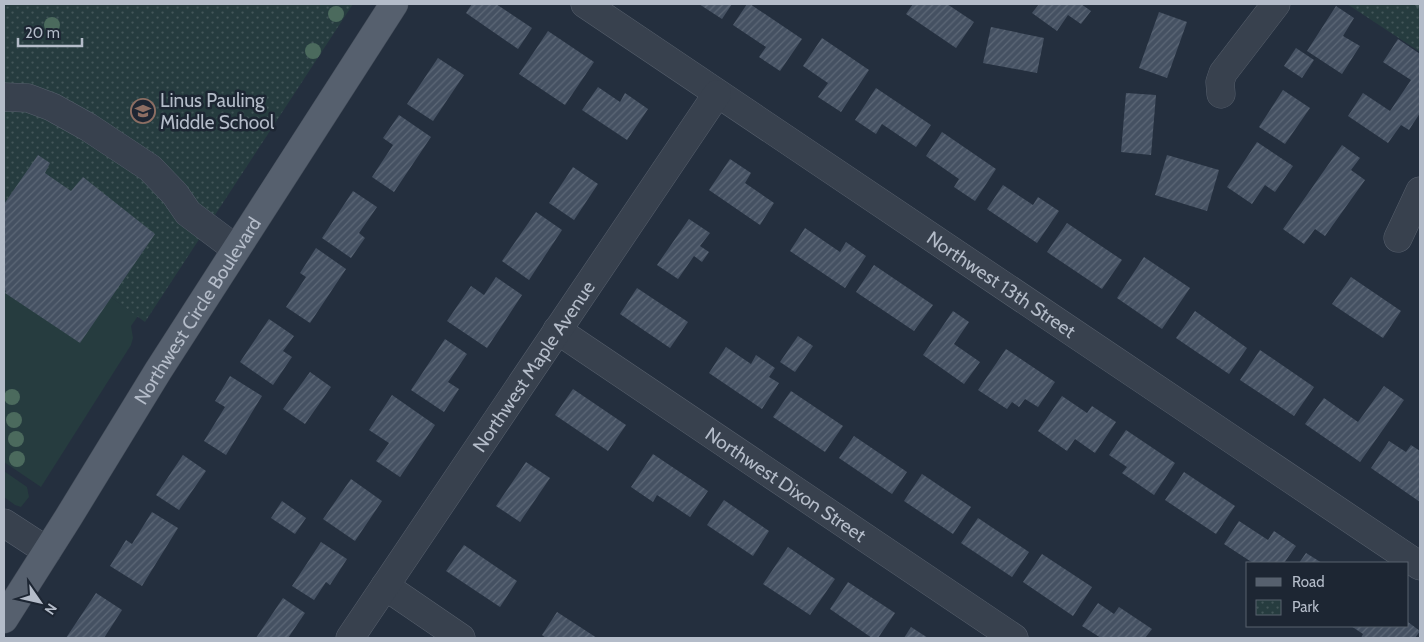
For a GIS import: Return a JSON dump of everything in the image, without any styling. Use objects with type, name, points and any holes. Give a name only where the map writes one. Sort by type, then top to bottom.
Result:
[{"type":"main road","name":"Northwest Circle Boulevard","points":[[4,619],[158,371],[394,4]]},
{"type":"street","name":"Northwest 13th Street","points":[[585,4],[1420,566]]},
{"type":"street","points":[[1221,94],[1220,82],[1223,73],[1276,4]]},
{"type":"street","name":"Northwest Maple Avenue","points":[[350,638],[717,94]]},
{"type":"street","points":[[4,97],[28,98],[52,107],[88,127],[150,168],[175,194],[188,213],[236,249]]},
{"type":"street","points":[[1398,238],[1420,191]]},
{"type":"street","name":"Northwest Dixon Street","points":[[557,330],[1014,638]]},
{"type":"street","points":[[4,523],[47,551]]},
{"type":"street","points":[[385,586],[461,638]]},
{"type":"path","points":[[1416,4],[1420,8]]},
{"type":"green space","name":"Linus Pauling Middle School","points":[[4,4],[353,4],[145,322],[4,219]]},
{"type":"green space","points":[[1347,4],[1420,4],[1420,52]]},
{"type":"green space","points":[[11,228],[138,316],[131,326],[133,338],[131,345],[41,487],[4,462],[4,240]]},
{"type":"green space","points":[[4,471],[27,487],[29,497],[21,507],[4,497]]},
{"type":"building","points":[[472,4],[496,4],[532,28],[518,49],[466,13]]},
{"type":"building","points":[[699,4],[732,4],[722,19]]},
{"type":"building","points":[[747,4],[750,4],[802,39],[780,71],[759,57],[766,47],[733,25]]},
{"type":"building","points":[[913,4],[947,4],[974,22],[956,48],[906,14]]},
{"type":"building","points":[[1039,4],[1081,4],[1091,11],[1081,24],[1068,15],[1057,31],[1032,13]]},
{"type":"building","points":[[1336,6],[1354,18],[1343,36],[1360,46],[1342,74],[1307,51]]},
{"type":"building","points":[[1159,12],[1187,22],[1167,78],[1139,68]]},
{"type":"building","points":[[991,27],[1044,38],[1037,73],[983,63]]},
{"type":"building","points":[[548,31],[594,62],[565,105],[519,74]]},
{"type":"building","points":[[822,38],[869,70],[841,112],[818,97],[828,83],[803,66]]},
{"type":"building","points":[[1398,39],[1420,54],[1420,113],[1409,130],[1401,125],[1388,143],[1348,116],[1363,93],[1390,111],[1411,80],[1383,62]]},
{"type":"building","points":[[1296,48],[1314,60],[1302,78],[1284,66]]},
{"type":"building","points":[[438,58],[464,75],[433,121],[407,104]]},
{"type":"building","points":[[598,87],[620,102],[625,93],[648,109],[627,140],[582,110]]},
{"type":"building","points":[[876,88],[931,125],[916,147],[882,124],[876,134],[855,120]]},
{"type":"building","points":[[1283,90],[1310,108],[1285,144],[1259,127]]},
{"type":"building","points":[[1126,93],[1156,95],[1151,155],[1121,152]]},
{"type":"building","points":[[399,115],[431,137],[394,192],[372,177],[393,145],[383,138]]},
{"type":"building","points":[[942,132],[996,169],[975,201],[954,187],[959,179],[926,156]]},
{"type":"building","points":[[1257,142],[1293,166],[1275,192],[1265,185],[1252,204],[1227,187]]},
{"type":"building","points":[[1342,145],[1360,158],[1351,170],[1365,180],[1325,236],[1315,229],[1304,244],[1283,229]]},
{"type":"building","points":[[38,155],[50,163],[45,173],[71,191],[83,177],[155,234],[80,343],[5,293],[4,289],[4,204]]},
{"type":"building","points":[[1167,155],[1219,170],[1207,211],[1155,195]]},
{"type":"building","points":[[730,159],[751,173],[745,183],[774,203],[760,225],[709,190]]},
{"type":"building","points":[[573,167],[598,184],[574,220],[549,203]]},
{"type":"building","points":[[1003,185],[1033,205],[1038,197],[1059,211],[1037,243],[987,209]]},
{"type":"building","points":[[353,191],[377,207],[359,233],[365,238],[351,258],[322,238]]},
{"type":"building","points":[[536,212],[562,230],[529,280],[502,261]]},
{"type":"building","points":[[689,219],[710,233],[700,246],[709,252],[702,262],[694,256],[678,279],[657,265]]},
{"type":"building","points":[[1067,223],[1122,260],[1102,289],[1047,252]]},
{"type":"building","points":[[805,228],[840,252],[846,242],[866,256],[845,288],[790,251]]},
{"type":"building","points":[[316,248],[346,269],[310,323],[286,307],[306,277],[300,273]]},
{"type":"building","points":[[1144,257],[1190,288],[1162,329],[1117,298]]},
{"type":"building","points":[[874,265],[933,305],[914,331],[856,292]]},
{"type":"building","points":[[496,277],[522,295],[487,348],[447,321],[471,286],[484,295]]},
{"type":"building","points":[[1351,277],[1401,311],[1383,338],[1332,304]]},
{"type":"building","points":[[637,288],[688,322],[670,348],[620,314]]},
{"type":"building","points":[[953,311],[969,322],[954,344],[980,362],[964,384],[923,355]]},
{"type":"building","points":[[1195,311],[1247,348],[1229,374],[1176,338]]},
{"type":"building","points":[[269,319],[294,336],[283,351],[292,357],[273,385],[240,362]]},
{"type":"building","points":[[798,336],[813,346],[795,372],[780,362]]},
{"type":"building","points":[[445,339],[467,354],[448,382],[459,389],[444,412],[411,390]]},
{"type":"building","points":[[726,347],[751,364],[756,355],[775,368],[769,377],[779,383],[762,409],[709,373]]},
{"type":"building","points":[[1006,349],[1055,382],[1038,407],[1025,399],[1019,407],[1012,402],[1007,409],[978,390]]},
{"type":"building","points":[[1260,350],[1314,387],[1294,416],[1240,380]]},
{"type":"building","points":[[310,372],[331,387],[305,424],[283,409]]},
{"type":"building","points":[[230,376],[262,396],[226,455],[204,441],[225,407],[215,401]]},
{"type":"building","points":[[1384,386],[1404,400],[1360,462],[1305,424],[1324,398],[1358,422]]},
{"type":"building","points":[[573,389],[626,425],[608,451],[555,415]]},
{"type":"building","points":[[791,391],[843,426],[825,452],[773,417]]},
{"type":"building","points":[[392,395],[435,425],[400,477],[376,461],[389,443],[369,430]]},
{"type":"building","points":[[1062,396],[1087,413],[1092,406],[1116,422],[1095,453],[1075,439],[1067,451],[1038,431]]},
{"type":"building","points":[[1126,430],[1175,463],[1154,495],[1122,473],[1127,467],[1109,455]]},
{"type":"building","points":[[854,436],[907,472],[892,494],[839,458]]},
{"type":"building","points":[[1389,441],[1406,452],[1411,445],[1420,451],[1420,502],[1371,468]]},
{"type":"building","points":[[653,454],[708,491],[690,517],[657,495],[653,502],[631,487]]},
{"type":"building","points":[[183,455],[206,471],[179,510],[156,495]]},
{"type":"building","points":[[526,462],[550,478],[520,522],[496,506]]},
{"type":"building","points":[[1184,472],[1235,506],[1216,534],[1165,500]]},
{"type":"building","points":[[922,474],[971,507],[953,534],[904,501]]},
{"type":"building","points":[[351,479],[382,501],[355,541],[323,519]]},
{"type":"building","points":[[724,500],[769,531],[753,556],[707,525]]},
{"type":"building","points":[[282,501],[306,518],[295,534],[271,518]]},
{"type":"building","points":[[152,512],[178,528],[142,586],[110,566],[126,540],[132,544]]},
{"type":"building","points":[[978,518],[1029,552],[1012,577],[961,543]]},
{"type":"building","points":[[1239,521],[1268,540],[1274,531],[1296,546],[1285,562],[1251,562],[1224,544]]},
{"type":"building","points":[[321,542],[347,559],[330,585],[326,582],[314,600],[292,586]]},
{"type":"building","points":[[464,545],[517,581],[500,607],[446,571]]},
{"type":"building","points":[[788,547],[835,579],[810,615],[763,584]]},
{"type":"building","points":[[1306,553],[1320,562],[1300,562]]},
{"type":"building","points":[[1042,554],[1092,587],[1073,616],[1023,582]]},
{"type":"building","points":[[848,582],[895,613],[878,638],[872,638],[830,609]]},
{"type":"building","points":[[96,593],[122,610],[104,638],[66,638]]},
{"type":"building","points":[[283,598],[305,613],[288,638],[256,638]]},
{"type":"building","points":[[1098,603],[1114,614],[1119,607],[1152,629],[1145,638],[1101,638],[1082,626]]},
{"type":"building","points":[[557,612],[597,638],[546,638],[542,635]]},
{"type":"building","points":[[1409,623],[1420,631],[1415,638],[1361,638],[1363,634],[1352,627],[1409,627]]},
{"type":"building","points":[[911,627],[928,638],[904,638]]},
{"type":"place","name":"Linus Pauling Middle School","points":[[143,111]]}]
